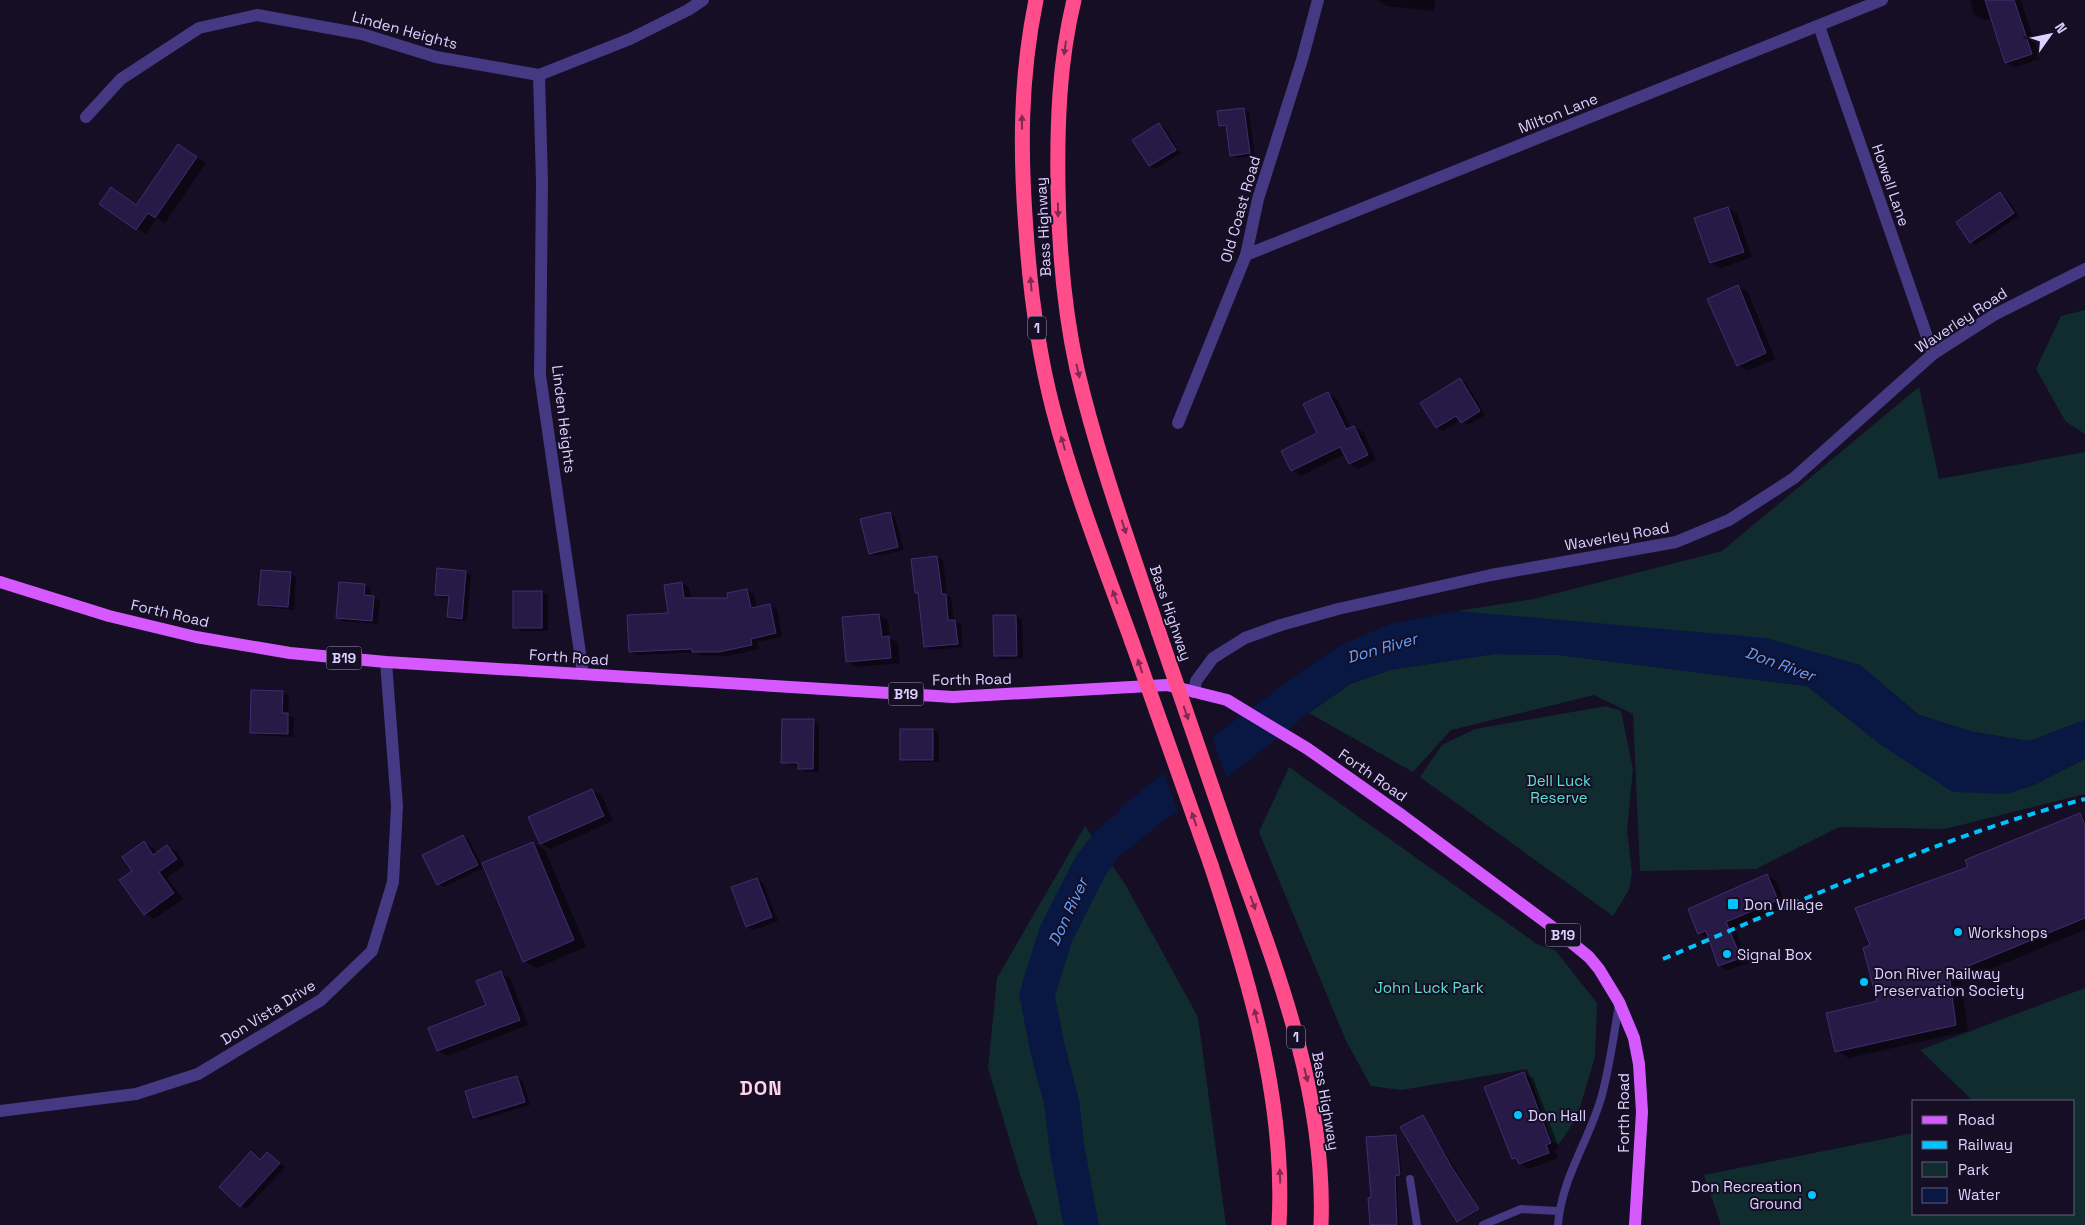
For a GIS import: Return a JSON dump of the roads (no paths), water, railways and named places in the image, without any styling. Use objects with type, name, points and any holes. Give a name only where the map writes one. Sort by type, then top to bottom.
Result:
[{"type":"highway","name":"Bass Highway","points":[[1036,0],[1028,37],[1022,102],[1022,175],[1032,297],[1040,349],[1053,408],[1068,459],[1211,865],[1241,960],[1268,1070],[1279,1161],[1279,1225]]},
{"type":"highway","name":"Bass Highway","points":[[1074,0],[1060,80],[1057,146],[1059,228],[1065,298],[1077,368],[1098,448],[1159,634],[1270,950],[1292,1020],[1308,1081],[1316,1136],[1322,1225]]},
{"type":"main road","name":"Forth Road","points":[[0,582],[109,616],[196,637],[290,653],[386,662],[953,697],[1167,685],[1227,700],[1308,749],[1403,816],[1556,928],[1589,957],[1608,982],[1619,1002],[1634,1038],[1642,1086],[1635,1225]]},
{"type":"street","points":[[539,75],[630,39],[704,0]]},
{"type":"street","name":"Old Coast Road","points":[[1178,422],[1246,255],[1258,199],[1302,60],[1318,0]]},
{"type":"street","name":"Milton Lane","points":[[1246,255],[1882,0]]},
{"type":"street","name":"Linden Heights","points":[[86,117],[121,79],[199,28],[257,15],[362,34],[436,57],[539,75],[542,182],[540,375],[583,674]]},
{"type":"street","name":"Howell Lane","points":[[1819,26],[1933,354]]},
{"type":"street","name":"Waverley Road","points":[[1194,692],[1196,681],[1214,658],[1245,638],[1281,625],[1338,608],[1491,575],[1676,542],[1729,520],[1794,478],[1933,354],[1994,315],[2085,269]]},
{"type":"street","name":"Don Vista Drive","points":[[0,1112],[136,1094],[198,1074],[321,1000],[372,951],[393,882],[397,806],[386,662]]},
{"type":"lane","points":[[1558,1225],[1563,1192],[1587,1138],[1602,1094],[1619,1002]]},
{"type":"lane","points":[[1410,1179],[1417,1225]]},
{"type":"lane","points":[[1483,1225],[1521,1209],[1559,1211]]},
{"type":"water","points":[[1457,611],[1766,638],[1860,665],[1919,715],[1973,732],[2030,741],[2085,720],[2085,759],[2032,786],[2006,794],[1953,792],[1884,747],[1807,686],[1559,655],[1494,654],[1390,670],[1350,684],[1309,713],[1187,809],[1169,817],[1137,840],[1109,842],[1121,807],[1166,771],[1306,668],[1341,645],[1390,624]]},
{"type":"waterway","name":"Don River","points":[[1081,1225],[1067,1148],[1062,1104],[1047,1046],[1037,995],[1056,934],[1091,865],[1109,842],[1147,812]]},
{"type":"railway","points":[[1663,959],[1871,871],[1977,832],[2085,799]]},
{"type":"place","name":"Don Village","points":[[1733,904]]},
{"type":"place","name":"Workshops","points":[[1958,932]]},
{"type":"place","name":"Signal Box","points":[[1727,954]]},
{"type":"place","name":"Don River Railway Preservation Society","points":[[1864,982]]},
{"type":"place","name":"Don Hall","points":[[1518,1115]]},
{"type":"place","name":"Don Recreation Ground","points":[[1812,1195]]},
{"type":"district","name":"DON","points":[[761,1088]]},
{"type":"park label","name":"Dell Luck Reserve","points":[[1559,788]]},
{"type":"park label","name":"John Luck Park","points":[[1429,987]]}]
